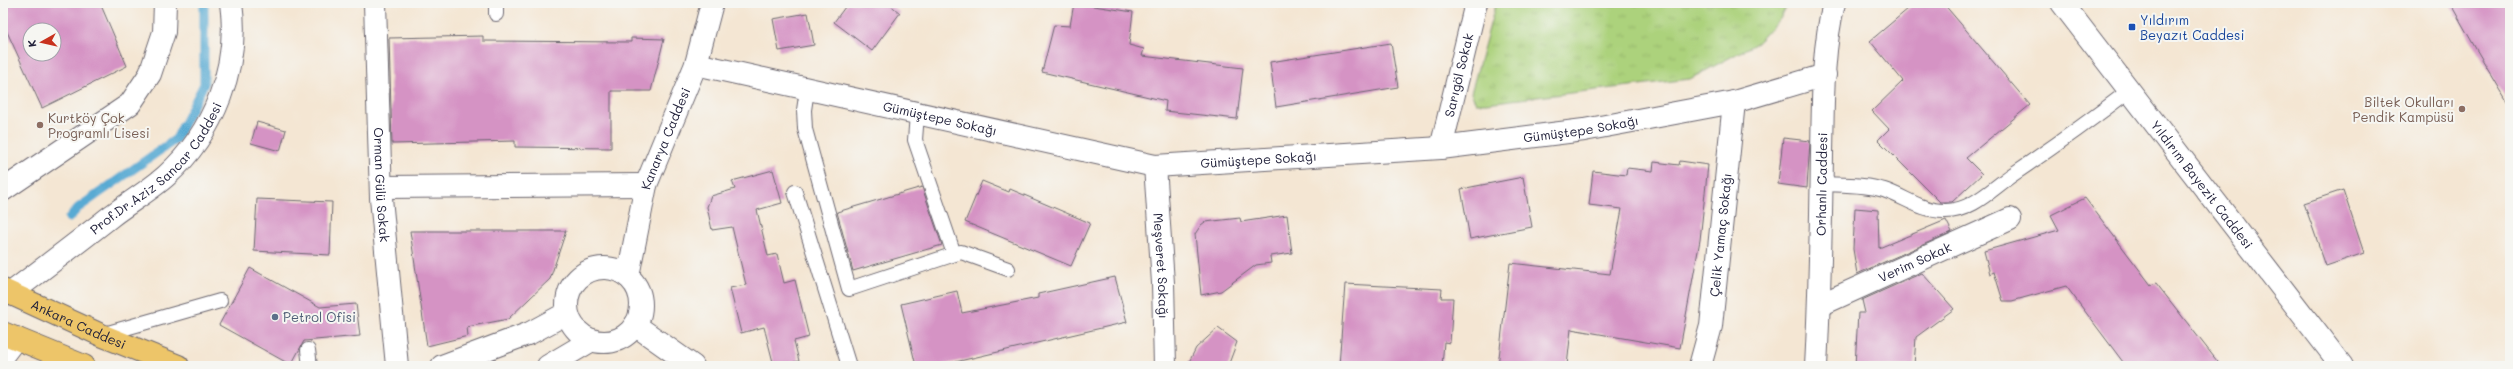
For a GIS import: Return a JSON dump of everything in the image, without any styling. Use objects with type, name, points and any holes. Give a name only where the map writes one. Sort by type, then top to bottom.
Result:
[{"type":"main road","name":"Ankara Caddesi","points":[[7,292],[101,335],[178,366]]},
{"type":"main road","points":[[7,342],[84,366]]},
{"type":"street","points":[[3,190],[130,104],[150,74],[164,32],[165,3]]},
{"type":"street","name":"Prof.Dr.Aziz Sancar Caddesi","points":[[7,292],[166,176],[191,148],[212,115],[226,84],[234,46],[231,3]]},
{"type":"street","name":"Orman Gülü Sokak","points":[[375,3],[381,187],[397,366]]},
{"type":"street","name":"Kanarya Caddesi","points":[[628,276],[646,185],[696,64],[712,3]]},
{"type":"street","name":"Sarıgöl Sokak","points":[[1440,148],[1476,3]]},
{"type":"street","name":"Orhanlı Caddesi","points":[[1816,366],[1820,306],[1821,184],[1825,75],[1830,18],[1834,3]]},
{"type":"street","name":"Yıldırım Bayezit Caddesi","points":[[2062,3],[2342,366]]},
{"type":"street","name":"Gümüştepe Sokağı","points":[[696,64],[1155,166],[1440,148],[1584,130],[1734,102],[1825,75]]},
{"type":"street","name":"Çelik Yamaç Sokağı","points":[[1700,366],[1711,326],[1734,102]]},
{"type":"street","name":"Meşveret Sokağı","points":[[1155,166],[1163,283],[1165,366]]},
{"type":"street","points":[[381,187],[646,185]]},
{"type":"street","name":"Verim Sokak","points":[[1820,306],[2010,220]]},
{"type":"street","points":[[607,267],[618,270],[628,276],[635,285],[640,296],[641,307],[635,325],[623,336],[613,341],[592,340],[581,334],[572,325],[567,313],[569,290],[575,280],[584,273],[607,267]]},
{"type":"street","points":[[442,366],[530,333],[567,313]]},
{"type":"street","points":[[635,325],[693,366]]},
{"type":"street","points":[[548,366],[592,340]]},
{"type":"lane","points":[[808,90],[804,110],[805,129],[849,289],[961,252],[1008,268]]},
{"type":"lane","points":[[1821,184],[1852,185],[1884,190],[1928,209],[1943,211],[1960,209],[1979,200],[2057,146],[2130,90]]},
{"type":"lane","points":[[917,114],[915,140],[954,254]]},
{"type":"lane","points":[[796,192],[849,366]]},
{"type":"lane","points":[[101,335],[220,301]]},
{"type":"lane","points":[[308,350],[310,366]]},
{"type":"green space","points":[[1496,3],[1788,3],[1780,19],[1757,43],[1690,79],[1476,103],[1471,93]]},
{"type":"building","points":[[3,3],[100,3],[127,66],[42,108],[3,23]]},
{"type":"building","points":[[848,3],[888,3],[900,13],[872,51],[834,22]]},
{"type":"building","points":[[1074,3],[1133,12],[1129,45],[1144,49],[1142,56],[1243,68],[1237,119],[1165,111],[1166,101],[1042,72],[1054,25],[1070,26]]},
{"type":"building","points":[[1915,3],[1943,3],[2030,105],[1966,158],[1982,174],[1952,202],[1940,202],[1878,140],[1889,129],[1872,111],[1903,81],[1870,41]]},
{"type":"building","points":[[2450,3],[2510,3],[2510,106],[2476,49]]},
{"type":"building","points":[[808,13],[814,45],[779,51],[773,19]]},
{"type":"building","points":[[483,36],[483,41],[631,42],[631,38],[664,39],[651,91],[611,91],[611,148],[515,147],[515,141],[392,144],[389,38]]},
{"type":"building","points":[[1391,43],[1398,87],[1276,107],[1270,62]]},
{"type":"building","points":[[257,122],[286,130],[280,151],[251,143]]},
{"type":"building","points":[[1783,138],[1810,141],[1807,188],[1778,184]]},
{"type":"building","points":[[1680,161],[1708,165],[1700,240],[1680,348],[1571,329],[1567,366],[1498,366],[1510,263],[1610,274],[1622,209],[1589,205],[1593,171],[1626,175],[1627,168],[1653,171],[1654,162],[1679,165]]},
{"type":"building","points":[[773,170],[782,203],[757,210],[768,256],[777,254],[784,283],[795,280],[809,337],[794,341],[799,361],[778,366],[774,366],[764,327],[741,333],[730,288],[746,285],[732,227],[712,230],[707,207],[711,196],[735,189],[732,181]]},
{"type":"building","points":[[1523,177],[1532,227],[1470,239],[1461,189]]},
{"type":"building","points":[[982,181],[1009,192],[1010,189],[1090,223],[1071,266],[965,222]]},
{"type":"building","points":[[922,187],[942,245],[853,271],[837,212]]},
{"type":"building","points":[[2343,190],[2364,253],[2326,266],[2304,203]]},
{"type":"building","points":[[2085,198],[2151,285],[2156,283],[2221,366],[2126,366],[2066,286],[2012,301],[2003,301],[1994,272],[1990,274],[1984,251],[2059,230],[2051,215]]},
{"type":"building","points":[[257,199],[332,202],[330,255],[254,251]]},
{"type":"building","points":[[1855,208],[1878,210],[1879,248],[1946,220],[1952,232],[1857,274],[1853,249]]},
{"type":"building","points":[[1287,215],[1292,253],[1270,256],[1271,263],[1256,265],[1221,291],[1201,295],[1195,234],[1201,225],[1205,222],[1240,218],[1241,222]]},
{"type":"building","points":[[410,231],[566,231],[550,279],[508,319],[467,327],[468,336],[427,346]]},
{"type":"building","points":[[250,268],[320,307],[356,304],[360,336],[304,341],[291,365],[219,325]]},
{"type":"building","points":[[1922,273],[1954,309],[1916,337],[1914,366],[1855,366],[1858,313],[1865,313],[1862,300]]},
{"type":"building","points":[[1115,277],[1127,322],[938,366],[916,366],[901,304],[957,291],[962,313],[1038,298],[1038,294]]},
{"type":"building","points":[[1345,284],[1442,289],[1441,298],[1453,298],[1450,343],[1444,342],[1442,366],[1339,366]]},
{"type":"building","points":[[1218,328],[1237,342],[1228,366],[1187,366],[1196,348]]},
{"type":"waterway","points":[[69,218],[78,208],[176,139],[204,84],[204,3]]},
{"type":"place","name":"Yıldırım Beyazıt Caddesi","points":[[2132,27]]},
{"type":"place","name":"Biltek Okulları Pendik Kampüsü","points":[[2462,109]]},
{"type":"place","name":"Kurtköy Çok Programlı Lisesi","points":[[40,125]]},
{"type":"place","name":"Petrol Ofisi","points":[[275,317]]}]
